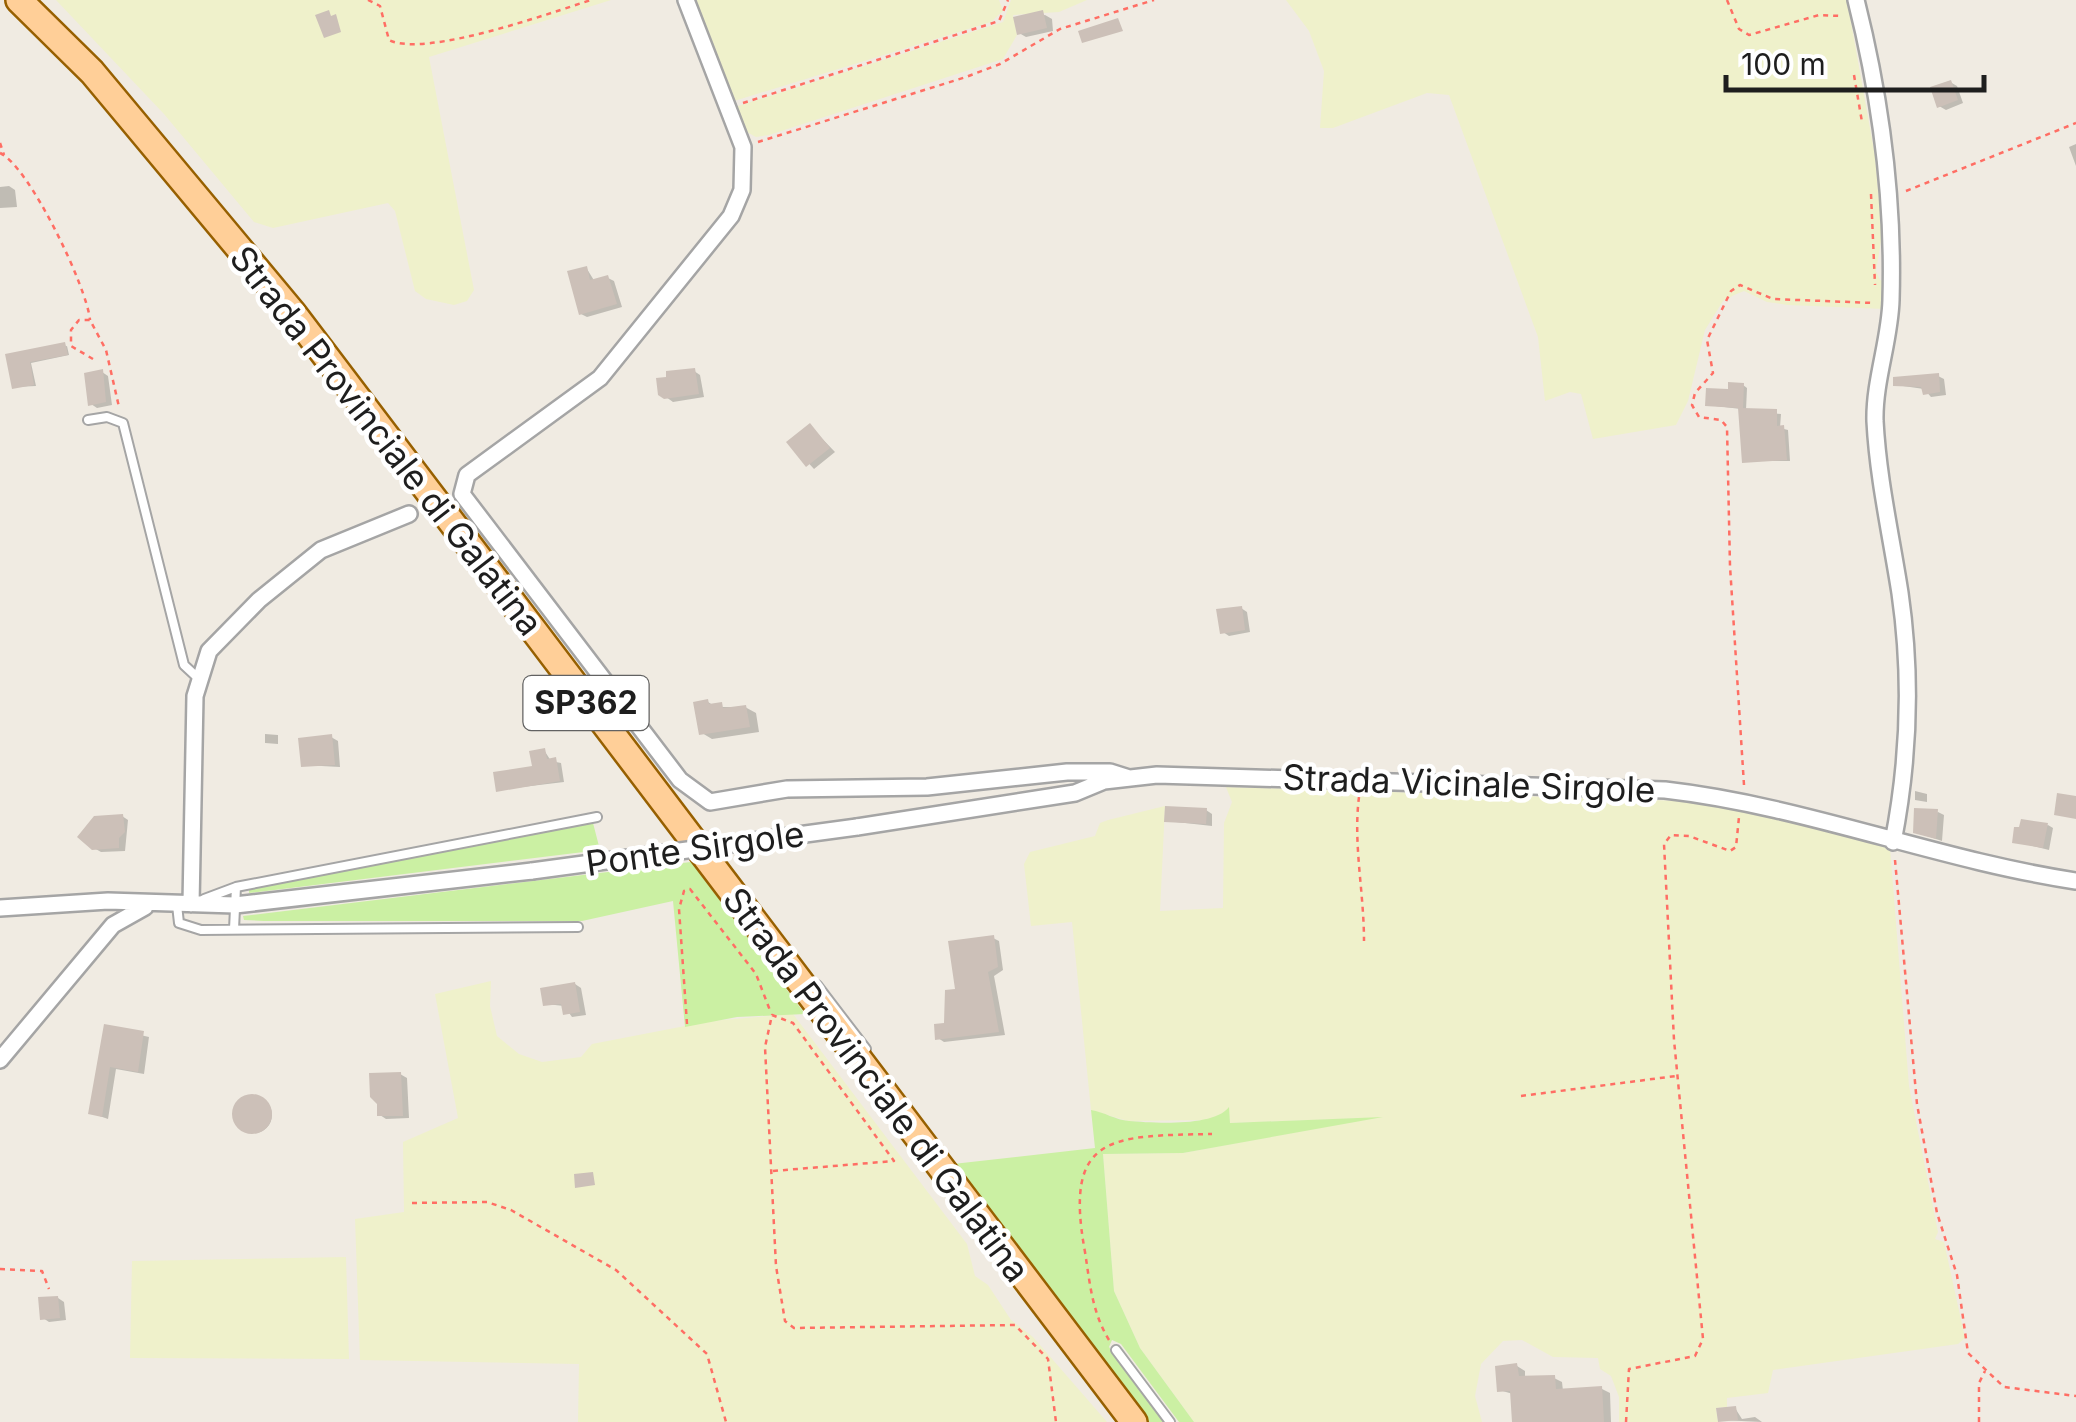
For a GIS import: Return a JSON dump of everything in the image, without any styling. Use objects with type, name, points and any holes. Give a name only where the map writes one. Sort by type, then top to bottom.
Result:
[{"type":"main road","name":"Strada Provinciale di Galatina","points":[[19,0],[92,72],[292,314],[1134,1422]]},
{"type":"street","points":[[686,0],[742,147],[742,190],[717,234],[600,378],[467,475],[461,487],[466,500],[680,780],[701,798],[720,801],[787,789],[946,786],[1088,771],[1129,778]]},
{"type":"street","points":[[1856,0],[1870,61],[1891,198],[1891,304],[1876,433],[1878,470],[1900,598],[1909,719],[1894,842]]},
{"type":"street","points":[[184,905],[198,678],[210,652],[231,626],[288,575],[342,539],[410,514]]},
{"type":"street","name":"Strada Vicinale Sirgole","points":[[858,826],[1075,793],[1104,781],[1129,778],[1362,780],[1665,790],[1742,802],[1894,842],[2076,881]]},
{"type":"street","name":"Ponte Sirgole","points":[[235,906],[532,871],[858,826]]},
{"type":"street","points":[[0,908],[99,902],[235,906]]},
{"type":"street","points":[[0,1060],[113,925],[135,909],[154,904]]},
{"type":"lane","points":[[88,420],[106,417],[123,424],[184,665],[198,678]]},
{"type":"lane","points":[[578,927],[234,930],[187,928],[179,922],[184,905],[236,887],[597,817]]},
{"type":"lane","points":[[234,930],[236,887]]},
{"type":"lane","points":[[99,902],[112,910],[113,925]]},
{"type":"lane","points":[[1116,1350],[1170,1422]]},
{"type":"path","points":[[368,0],[380,6],[389,40],[410,47],[498,28],[591,0]]},
{"type":"path","points":[[742,147],[966,77],[1000,64],[1060,29],[1154,0]]},
{"type":"path","points":[[1726,0],[1739,28],[1750,36],[1830,14],[1848,24]]},
{"type":"path","points":[[726,106],[991,24],[1004,16],[1007,1]]},
{"type":"path","points":[[1853,66],[1864,130]]},
{"type":"path","points":[[1891,198],[2076,122]]},
{"type":"path","points":[[0,143],[2,154],[33,192],[88,302],[90,320],[106,350],[123,424]]},
{"type":"path","points":[[1870,186],[1871,277],[1879,287],[1891,286]]},
{"type":"path","points":[[1626,1422],[1629,1368],[1695,1356],[1703,1344],[1678,1076],[1664,844],[1671,835],[1681,834],[1730,851],[1736,848],[1742,802],[1727,427],[1721,420],[1699,417],[1692,405],[1695,393],[1714,373],[1707,340],[1731,291],[1740,285],[1773,298],[1891,304]]},
{"type":"path","points":[[90,320],[74,323],[70,339],[75,352],[93,360]]},
{"type":"path","points":[[1362,780],[1356,839],[1364,886],[1364,941]]},
{"type":"path","points":[[1894,842],[1917,1104],[1937,1213],[1957,1275],[1968,1353],[2008,1388],[2076,1396]]},
{"type":"path","points":[[688,1024],[679,909],[687,890],[756,974],[772,1014],[765,1047],[776,1266],[789,1326],[1015,1325],[1048,1359],[1056,1422]]},
{"type":"path","points":[[772,1014],[793,1024],[894,1161],[773,1171]]},
{"type":"path","points":[[1521,1096],[1678,1076]]},
{"type":"path","points":[[1116,1350],[1099,1324],[1088,1283],[1077,1208],[1082,1172],[1104,1148],[1124,1138],[1212,1134]]},
{"type":"path","points":[[412,1203],[487,1202],[594,1254],[697,1341],[712,1368],[726,1422]]},
{"type":"path","points":[[0,1268],[42,1271],[49,1289]]},
{"type":"path","points":[[1979,1422],[1980,1383],[1985,1371]]},
{"type":"green space","points":[[56,0],[611,0],[429,57],[474,290],[467,301],[454,305],[426,299],[415,291],[395,211],[388,203],[273,228],[254,222],[164,114]]},
{"type":"green space","points":[[690,0],[999,0],[1003,11],[991,22],[731,102]]},
{"type":"green space","points":[[1011,0],[1087,0],[1059,12],[1013,15],[1017,35],[1003,59],[769,135],[756,137],[743,130],[734,108],[738,106],[1003,22]]},
{"type":"green space","points":[[1286,0],[1847,0],[1875,156],[1882,235],[1876,271],[1880,280],[1885,281],[1884,309],[1788,305],[1767,302],[1744,291],[1734,295],[1723,301],[1705,330],[1688,401],[1676,425],[1593,439],[1581,394],[1570,392],[1545,401],[1538,337],[1449,95],[1427,93],[1333,128],[1320,128],[1324,71],[1309,31]]},
{"type":"green space","points":[[1226,787],[1714,802],[1890,848],[1909,1086],[1938,1232],[1935,1239],[1944,1242],[1965,1338],[1958,1344],[1773,1370],[1768,1393],[1727,1398],[1727,1407],[1716,1408],[1718,1422],[1619,1422],[1619,1397],[1611,1376],[1600,1369],[1598,1358],[1553,1357],[1522,1340],[1503,1341],[1481,1364],[1475,1396],[1482,1422],[1194,1422],[1140,1348],[1114,1291],[1103,1154],[1183,1153],[1372,1118],[1230,1123],[1228,1109],[1215,1120],[1128,1121],[1091,1110],[1072,922],[1031,926],[1024,864],[1030,852],[1095,836],[1100,823],[1165,806],[1160,911],[1223,908],[1224,823],[1232,802]]},
{"type":"green space","points":[[593,823],[600,850],[249,893],[249,889]]},
{"type":"green space","points":[[691,862],[805,1014],[737,1017],[685,1027],[673,901],[582,921],[264,921],[244,920],[243,916]]},
{"type":"green space","points":[[491,981],[490,1006],[497,1036],[519,1054],[542,1062],[581,1057],[592,1044],[711,1021],[793,1014],[967,1244],[975,1276],[988,1285],[1011,1320],[1033,1337],[1107,1422],[578,1422],[579,1364],[360,1360],[355,1219],[404,1212],[403,1142],[458,1118],[435,994]]},
{"type":"green space","points":[[1229,1107],[1230,1123],[1383,1117],[1183,1153],[1103,1154],[1114,1291],[1140,1348],[1194,1422],[1179,1422],[1121,1344],[1112,1340],[1109,1347],[1163,1422],[1149,1422],[953,1164],[1095,1148],[1091,1110],[1124,1120],[1168,1123],[1211,1118]]},
{"type":"green space","points":[[346,1257],[349,1359],[130,1358],[132,1261]]},
{"type":"building","points":[[329,10],[331,16],[336,14],[341,32],[324,38],[315,15]]},
{"type":"building","points":[[1043,10],[1047,28],[1017,35],[1013,17]]},
{"type":"building","points":[[1118,18],[1123,31],[1082,43],[1078,31]]},
{"type":"building","points":[[1951,80],[1958,100],[1937,108],[1930,87]]},
{"type":"building","points":[[587,266],[590,280],[608,275],[617,304],[579,315],[567,271]]},
{"type":"building","points":[[65,342],[68,355],[30,362],[34,385],[12,389],[5,354]]},
{"type":"building","points":[[695,368],[699,394],[664,399],[658,395],[656,378],[666,377],[666,371]]},
{"type":"building","points":[[103,369],[106,402],[88,406],[84,373]]},
{"type":"building","points":[[1939,373],[1940,392],[1923,395],[1921,387],[1893,386],[1893,377]]},
{"type":"building","points":[[1728,382],[1744,383],[1743,408],[1777,409],[1777,426],[1784,425],[1787,460],[1742,463],[1738,408],[1705,406],[1706,388],[1728,389]]},
{"type":"building","points":[[810,423],[830,448],[806,467],[786,442]]},
{"type":"building","points":[[1242,606],[1245,630],[1220,634],[1216,609]]},
{"type":"building","points":[[708,699],[709,704],[722,702],[723,708],[746,705],[750,727],[699,735],[693,702]]},
{"type":"building","points":[[332,734],[335,765],[301,767],[298,738]]},
{"type":"building","points":[[545,748],[547,759],[556,757],[560,781],[496,792],[493,772],[532,766],[529,751]]},
{"type":"building","points":[[2057,793],[2076,796],[2076,819],[2054,815]]},
{"type":"building","points":[[1165,806],[1207,808],[1206,824],[1164,822]]},
{"type":"building","points":[[1914,808],[1938,809],[1936,839],[1913,833]]},
{"type":"building","points":[[123,814],[125,832],[119,838],[119,848],[92,850],[77,837],[94,816]]},
{"type":"building","points":[[2021,819],[2048,823],[2043,848],[2012,843],[2014,827],[2019,827]]},
{"type":"building","points":[[994,935],[998,967],[988,972],[999,1032],[935,1040],[934,1024],[944,1023],[945,990],[955,989],[948,941]]},
{"type":"building","points":[[575,982],[580,1012],[563,1015],[561,1004],[543,1006],[540,988]]},
{"type":"building","points":[[104,1024],[144,1031],[138,1072],[110,1067],[102,1117],[88,1114]]},
{"type":"building","points":[[401,1072],[403,1116],[377,1116],[377,1104],[370,1097],[369,1073]]},
{"type":"building","points":[[252,1094],[266,1100],[272,1114],[266,1128],[252,1134],[238,1128],[232,1114],[238,1100]]},
{"type":"building","points":[[593,1172],[595,1185],[575,1188],[574,1174]]},
{"type":"building","points":[[58,1296],[60,1318],[40,1320],[38,1297]]},
{"type":"building","points":[[1517,1363],[1519,1376],[1555,1375],[1556,1389],[1602,1386],[1604,1422],[1512,1422],[1510,1391],[1497,1392],[1495,1366]]},
{"type":"building","points":[[1736,1406],[1738,1420],[1718,1422],[1716,1408]]}]
